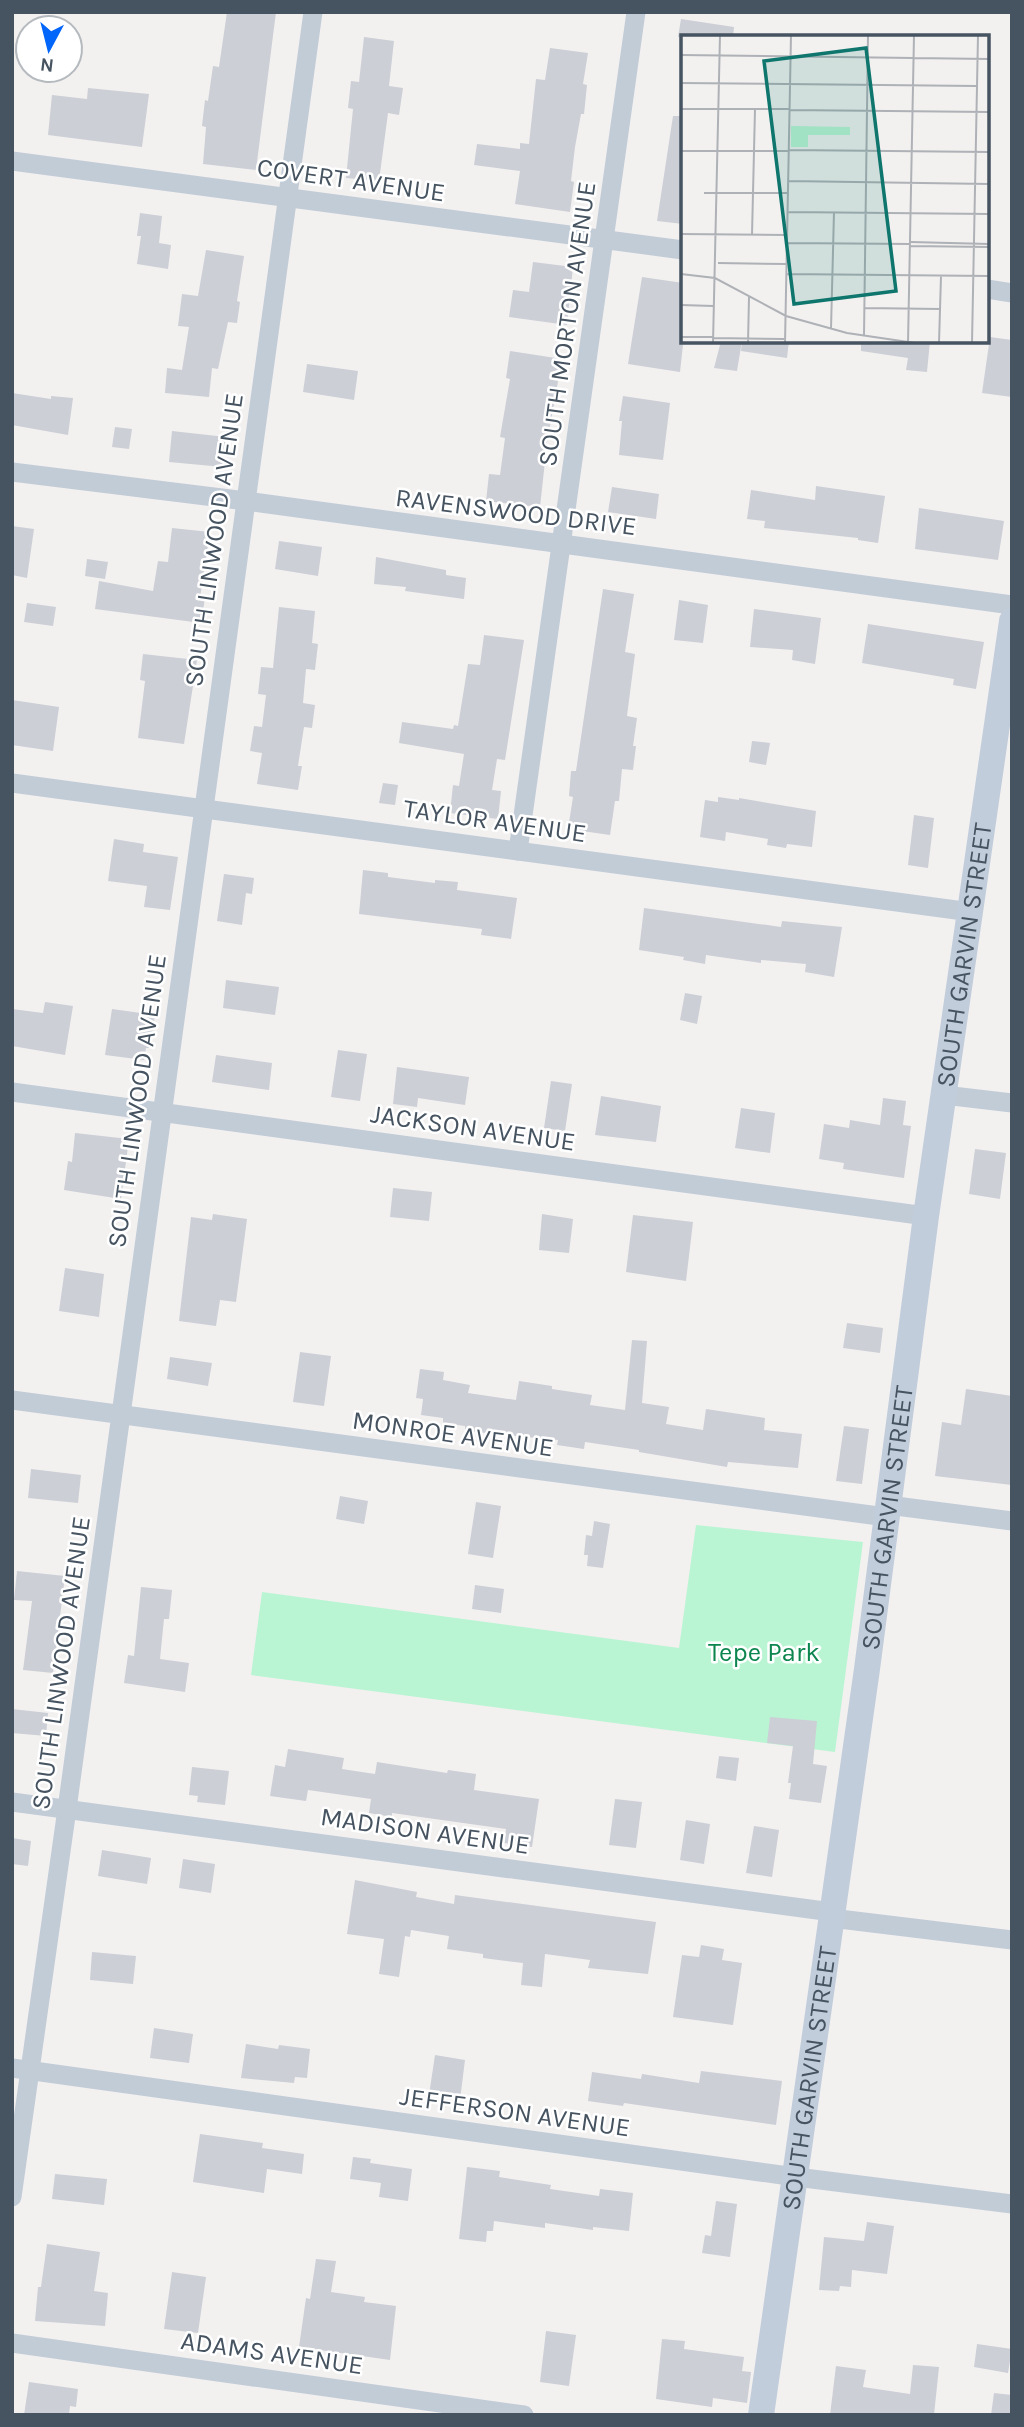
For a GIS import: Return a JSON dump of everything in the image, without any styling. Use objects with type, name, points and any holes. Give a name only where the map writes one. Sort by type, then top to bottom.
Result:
[{"type":"street","name":"SOUTH LINWOOD AVENUE","points":[[12,2197],[21,2069],[67,1809],[313,12]]},
{"type":"street","name":"SOUTH MORTON AVENUE","points":[[518,851],[636,12]]},
{"type":"street","name":"COVERT AVENUE","points":[[12,161],[681,250]]},
{"type":"street","points":[[989,289],[1012,293]]},
{"type":"street","name":"RAVENSWOOD DRIVE","points":[[12,472],[246,501],[1012,605]]},
{"type":"street","name":"SOUTH GARVIN STREET","points":[[761,2415],[796,2177],[926,1216],[1007,683],[1012,621]]},
{"type":"street","name":"TAYLOR AVENUE","points":[[12,783],[971,912]]},
{"type":"street","name":"JACKSON AVENUE","points":[[12,1092],[926,1216]]},
{"type":"street","points":[[944,1095],[1012,1103]]},
{"type":"street","name":"MONROE AVENUE","points":[[12,1400],[271,1436],[887,1511],[1012,1521]]},
{"type":"street","name":"MADISON AVENUE","points":[[12,1802],[1012,1940]]},
{"type":"street","name":"JEFFERSON AVENUE","points":[[21,2069],[796,2177],[1012,2204]]},
{"type":"street","name":"ADAMS AVENUE","points":[[12,2343],[524,2415]]},
{"type":"green space","name":"Tepe Park","points":[[696,1525],[863,1542],[835,1752],[251,1675],[262,1592],[679,1648]]},
{"type":"building","points":[[227,12],[276,12],[256,170],[203,164],[206,127],[202,126],[205,100],[208,101],[213,66],[219,67]]},
{"type":"building","points":[[681,19],[734,27],[733,35],[678,37]]},
{"type":"building","points":[[364,37],[394,41],[389,86],[403,88],[399,115],[388,113],[379,181],[346,178],[353,109],[348,108],[351,81],[359,82]]},
{"type":"building","points":[[550,48],[588,53],[583,84],[587,85],[584,114],[581,114],[575,147],[570,212],[515,204],[520,171],[474,165],[477,144],[520,149],[520,143],[529,144],[536,79],[545,80]]},
{"type":"building","points":[[88,88],[149,94],[142,147],[48,135],[52,95],[87,99]]},
{"type":"building","points":[[673,116],[681,116],[681,224],[657,221]]},
{"type":"building","points":[[140,213],[162,216],[159,243],[171,245],[168,269],[137,264],[141,236],[137,236]]},
{"type":"building","points":[[206,250],[244,256],[237,301],[240,302],[237,323],[228,322],[218,369],[212,368],[209,397],[165,393],[167,368],[182,370],[189,327],[178,326],[182,294],[198,296]]},
{"type":"building","points":[[533,262],[573,267],[567,325],[509,317],[513,290],[529,292]]},
{"type":"building","points":[[642,277],[681,283],[683,345],[680,372],[628,364]]},
{"type":"building","points":[[990,337],[1012,340],[1012,397],[982,393]]},
{"type":"building","points":[[720,343],[742,343],[737,371],[714,368]]},
{"type":"building","points":[[742,343],[789,343],[787,358],[741,351]]},
{"type":"building","points":[[861,343],[930,343],[927,372],[906,370],[908,358],[861,351]]},
{"type":"building","points":[[510,351],[562,359],[547,443],[540,507],[486,501],[489,474],[500,475],[505,438],[500,437],[510,379],[506,378]]},
{"type":"building","points":[[307,364],[358,371],[354,400],[303,392]]},
{"type":"building","points":[[12,393],[51,399],[51,396],[73,398],[68,435],[12,425]]},
{"type":"building","points":[[623,396],[670,403],[663,460],[619,455],[622,421],[619,421]]},
{"type":"building","points":[[115,427],[132,429],[129,449],[112,447]]},
{"type":"building","points":[[172,431],[226,437],[223,467],[169,462]]},
{"type":"building","points":[[816,486],[885,496],[878,543],[858,538],[764,528],[765,521],[747,519],[751,490],[815,500]]},
{"type":"building","points":[[612,487],[659,494],[656,519],[608,512]]},
{"type":"building","points":[[919,508],[1004,521],[998,560],[915,549]]},
{"type":"building","points":[[12,526],[34,529],[27,578],[12,575]]},
{"type":"building","points":[[172,528],[210,532],[200,598],[205,598],[201,623],[95,609],[99,581],[153,591],[158,561],[168,562]]},
{"type":"building","points":[[279,541],[322,547],[318,576],[275,569]]},
{"type":"building","points":[[376,557],[446,570],[446,575],[466,578],[464,599],[405,591],[406,587],[374,584]]},
{"type":"building","points":[[87,559],[108,562],[105,579],[85,576]]},
{"type":"building","points":[[603,589],[634,594],[625,652],[635,654],[627,716],[637,718],[633,746],[636,746],[633,770],[622,769],[619,801],[615,801],[610,835],[568,829],[573,797],[569,796],[571,771],[576,771]]},
{"type":"building","points":[[679,600],[708,605],[703,643],[674,640]]},
{"type":"building","points":[[27,603],[56,607],[53,626],[24,622]]},
{"type":"building","points":[[279,607],[315,611],[312,643],[318,644],[315,670],[306,669],[303,703],[315,705],[312,728],[304,727],[298,766],[302,766],[298,790],[257,784],[262,753],[250,751],[254,726],[262,727],[266,695],[258,694],[261,667],[273,668]]},
{"type":"building","points":[[754,609],[821,618],[815,664],[792,660],[793,650],[750,647]]},
{"type":"building","points":[[868,624],[984,642],[976,689],[953,685],[954,679],[862,663]]},
{"type":"building","points":[[484,635],[524,640],[505,760],[497,759],[492,790],[501,791],[498,819],[450,813],[453,785],[459,786],[464,754],[399,743],[402,722],[453,729],[454,725],[458,726],[468,664],[480,665]]},
{"type":"building","points":[[143,654],[197,660],[184,744],[138,738],[145,681],[140,680]]},
{"type":"building","points":[[12,700],[59,707],[53,751],[12,745]]},
{"type":"building","points":[[752,741],[770,743],[766,765],[749,762]]},
{"type":"building","points":[[383,783],[398,785],[395,805],[379,803]]},
{"type":"building","points":[[718,797],[816,811],[812,847],[787,844],[786,848],[767,845],[768,839],[726,832],[725,841],[700,837],[705,800],[718,802]]},
{"type":"building","points":[[914,815],[934,818],[928,868],[908,865]]},
{"type":"building","points":[[114,839],[144,844],[143,852],[178,857],[170,910],[144,907],[147,886],[108,881]]},
{"type":"building","points":[[363,870],[388,873],[388,877],[435,883],[435,880],[458,882],[457,890],[517,898],[511,939],[481,935],[482,929],[359,914]]},
{"type":"building","points":[[224,874],[254,878],[252,894],[246,893],[242,925],[217,921]]},
{"type":"building","points":[[644,908],[781,927],[782,921],[842,927],[834,977],[805,972],[806,964],[761,960],[761,963],[706,955],[705,964],[683,960],[684,957],[639,950]]},
{"type":"building","points":[[226,980],[279,987],[275,1015],[223,1008]]},
{"type":"building","points":[[685,993],[702,996],[697,1024],[680,1020]]},
{"type":"building","points":[[45,1002],[73,1006],[65,1055],[12,1046],[12,1009],[43,1013]]},
{"type":"building","points":[[112,1009],[155,1015],[150,1048],[146,1048],[144,1060],[105,1055]]},
{"type":"building","points":[[338,1050],[367,1054],[360,1101],[331,1097]]},
{"type":"building","points":[[216,1055],[272,1063],[269,1090],[212,1082]]},
{"type":"building","points":[[397,1067],[469,1077],[465,1105],[418,1098],[417,1107],[393,1104]]},
{"type":"building","points":[[551,1081],[572,1084],[565,1131],[544,1128]]},
{"type":"building","points":[[601,1096],[661,1106],[656,1142],[595,1135]]},
{"type":"building","points":[[883,1098],[906,1101],[903,1125],[911,1126],[904,1178],[843,1169],[844,1163],[819,1159],[824,1124],[849,1128],[850,1120],[880,1125]]},
{"type":"building","points":[[741,1108],[775,1113],[770,1153],[735,1148]]},
{"type":"building","points":[[75,1133],[129,1139],[121,1199],[64,1190],[68,1161],[72,1162]]},
{"type":"building","points":[[975,1149],[1006,1153],[1000,1199],[969,1194]]},
{"type":"building","points":[[393,1188],[432,1192],[429,1221],[390,1217]]},
{"type":"building","points":[[213,1214],[247,1219],[236,1302],[220,1300],[216,1326],[179,1321],[191,1217],[212,1220]]},
{"type":"building","points":[[542,1214],[573,1219],[569,1253],[539,1250]]},
{"type":"building","points":[[633,1215],[693,1222],[686,1281],[626,1272]]},
{"type":"building","points":[[65,1268],[104,1274],[99,1317],[59,1311]]},
{"type":"building","points":[[847,1323],[883,1328],[880,1353],[843,1348]]},
{"type":"building","points":[[632,1340],[647,1341],[642,1403],[669,1407],[666,1424],[703,1430],[706,1409],[765,1418],[764,1430],[802,1434],[798,1468],[728,1462],[727,1467],[585,1442],[584,1449],[557,1445],[558,1440],[465,1431],[465,1426],[443,1423],[443,1418],[421,1415],[423,1399],[416,1398],[420,1369],[444,1372],[443,1380],[470,1385],[468,1393],[516,1400],[519,1381],[592,1395],[590,1405],[625,1410]]},
{"type":"building","points":[[300,1352],[331,1356],[324,1406],[293,1402]]},
{"type":"building","points":[[170,1357],[212,1363],[208,1386],[167,1379]]},
{"type":"building","points":[[966,1389],[1012,1396],[1012,1485],[935,1476],[942,1422],[961,1425]]},
{"type":"building","points":[[844,1426],[869,1429],[862,1484],[836,1481]]},
{"type":"building","points":[[31,1469],[81,1475],[78,1503],[28,1498]]},
{"type":"building","points":[[340,1496],[368,1501],[364,1524],[336,1519]]},
{"type":"building","points":[[476,1502],[501,1506],[493,1558],[468,1554]]},
{"type":"building","points":[[594,1521],[610,1524],[603,1568],[587,1566],[588,1555],[584,1555],[586,1535],[592,1536]]},
{"type":"building","points":[[17,1571],[65,1576],[53,1673],[23,1670],[32,1601],[14,1600]]},
{"type":"building","points":[[475,1585],[504,1589],[501,1613],[472,1609]]},
{"type":"building","points":[[141,1587],[172,1590],[169,1619],[164,1619],[160,1659],[189,1663],[185,1692],[124,1683],[128,1655],[134,1656]]},
{"type":"building","points":[[12,1709],[48,1713],[46,1736],[12,1733]]},
{"type":"building","points":[[770,1717],[817,1721],[813,1764],[827,1766],[821,1803],[789,1799],[791,1783],[788,1783],[793,1746],[767,1743]]},
{"type":"building","points":[[288,1749],[344,1758],[342,1769],[375,1774],[377,1762],[447,1773],[448,1770],[476,1774],[474,1790],[539,1799],[532,1847],[504,1843],[506,1829],[392,1813],[392,1817],[369,1813],[371,1799],[308,1790],[306,1801],[270,1796],[275,1765],[285,1767]]},
{"type":"building","points":[[719,1756],[739,1758],[736,1781],[716,1778]]},
{"type":"building","points":[[192,1767],[229,1771],[225,1805],[197,1802],[198,1796],[189,1795]]},
{"type":"building","points":[[615,1799],[642,1802],[636,1848],[609,1845]]},
{"type":"building","points":[[686,1820],[710,1824],[704,1864],[680,1860]]},
{"type":"building","points":[[754,1826],[779,1830],[772,1877],[746,1873]]},
{"type":"building","points":[[12,1838],[31,1841],[28,1866],[12,1864]]},
{"type":"building","points":[[102,1850],[151,1858],[147,1884],[98,1876]]},
{"type":"building","points":[[183,1859],[215,1864],[211,1893],[179,1888]]},
{"type":"building","points":[[355,1880],[417,1892],[416,1897],[454,1904],[455,1895],[656,1922],[648,1974],[588,1968],[590,1960],[545,1954],[542,1987],[521,1985],[523,1963],[483,1958],[483,1954],[447,1949],[449,1936],[411,1930],[410,1937],[405,1936],[399,1977],[379,1974],[384,1939],[347,1934]]},
{"type":"building","points":[[701,1945],[724,1949],[722,1960],[742,1963],[733,2025],[673,2017],[682,1955],[699,1957]]},
{"type":"building","points":[[92,1952],[136,1956],[133,1984],[90,1980]]},
{"type":"building","points":[[154,2028],[193,2034],[189,2063],[150,2058]]},
{"type":"building","points":[[246,2044],[278,2049],[279,2045],[310,2049],[307,2078],[295,2077],[294,2083],[241,2078]]},
{"type":"building","points":[[435,2055],[465,2060],[460,2100],[429,2095]]},
{"type":"building","points":[[701,2071],[782,2081],[776,2125],[624,2103],[623,2106],[588,2101],[592,2072],[641,2079],[642,2074],[699,2083]]},
{"type":"building","points":[[200,2134],[263,2143],[262,2148],[304,2154],[302,2174],[267,2169],[264,2193],[193,2182]]},
{"type":"building","points":[[353,2157],[371,2159],[370,2163],[412,2169],[408,2201],[379,2197],[381,2183],[350,2179]]},
{"type":"building","points":[[467,2167],[500,2171],[499,2177],[551,2185],[550,2189],[599,2196],[600,2189],[633,2193],[629,2231],[593,2227],[593,2230],[545,2223],[545,2228],[494,2221],[493,2231],[487,2231],[486,2242],[459,2239]]},
{"type":"building","points":[[55,2174],[107,2179],[104,2205],[52,2199]]},
{"type":"building","points":[[716,2201],[737,2204],[730,2257],[702,2253],[705,2235],[711,2236]]},
{"type":"building","points":[[867,2222],[894,2226],[887,2274],[852,2270],[851,2287],[840,2286],[839,2291],[819,2290],[824,2237],[864,2241]]},
{"type":"building","points":[[47,2244],[100,2252],[94,2291],[108,2293],[105,2326],[35,2321],[38,2287],[41,2287]]},
{"type":"building","points":[[316,2259],[336,2261],[331,2292],[365,2297],[364,2302],[396,2306],[390,2360],[299,2347],[306,2298],[310,2299]]},
{"type":"building","points":[[172,2272],[206,2277],[198,2333],[164,2329]]},
{"type":"building","points":[[546,2331],[576,2335],[569,2386],[540,2382]]},
{"type":"building","points":[[662,2339],[685,2341],[684,2349],[744,2357],[742,2371],[751,2372],[747,2403],[713,2398],[712,2407],[656,2399]]},
{"type":"building","points":[[977,2344],[1012,2349],[1008,2373],[974,2367]]},
{"type":"building","points":[[913,2365],[939,2367],[934,2415],[830,2415],[836,2366],[866,2370],[863,2387],[910,2394]]},
{"type":"building","points":[[29,2382],[78,2389],[76,2407],[70,2406],[69,2415],[24,2415]]},
{"type":"building","points":[[994,2393],[1012,2395],[1012,2415],[991,2415]]}]
